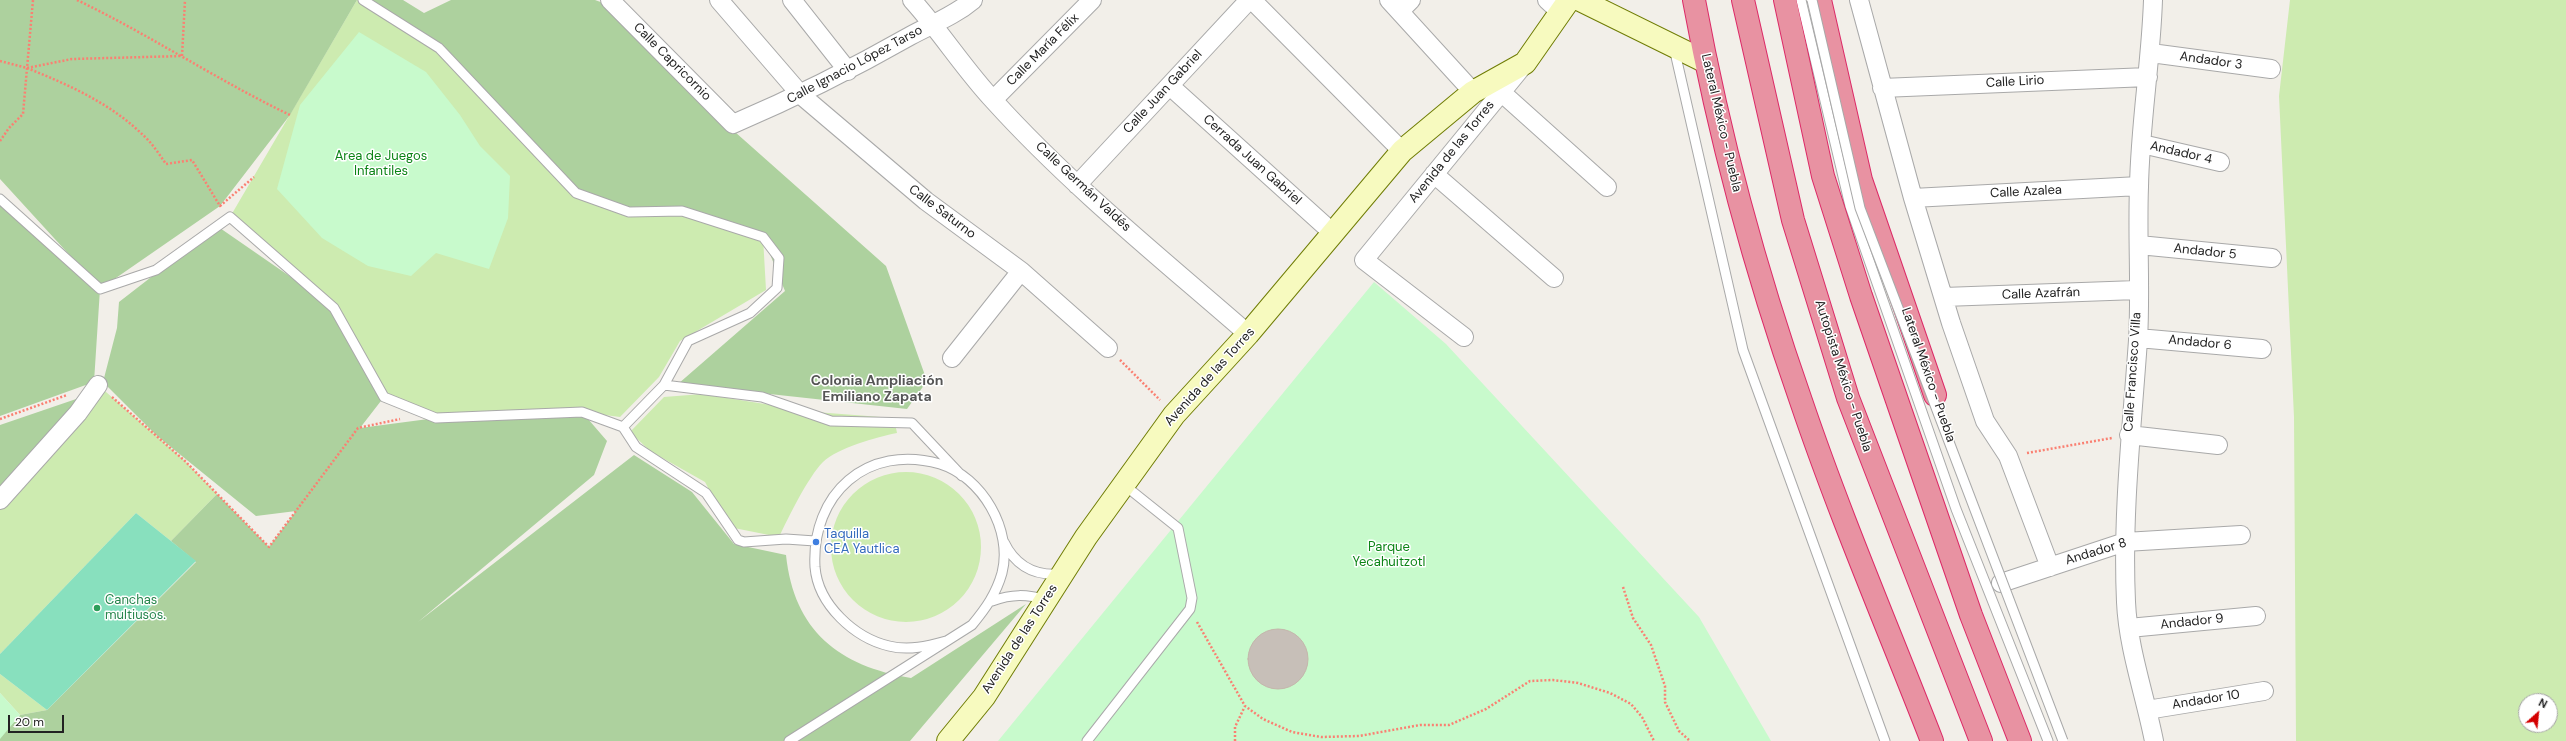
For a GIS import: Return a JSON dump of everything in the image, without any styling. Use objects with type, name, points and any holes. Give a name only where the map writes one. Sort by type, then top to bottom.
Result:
[{"type":"highway","name":"Lateral México - Puebla","points":[[1694,0],[1706,62],[1747,230],[1801,402],[1932,741]]},
{"type":"highway","name":"Autopista México - Puebla","points":[[1743,0],[1793,220],[1848,398],[1980,741]]},
{"type":"highway","points":[[1785,0],[1823,176],[1861,296],[1971,615],[2020,741]]},
{"type":"highway","name":"Lateral México - Puebla","points":[[1820,0],[1861,180],[2001,583],[2063,741]]},
{"type":"street","name":"Calle Capricornio","points":[[610,0],[733,124]]},
{"type":"street","name":"Calle Saturno","points":[[719,0],[801,95],[926,201],[1021,271],[1108,348]]},
{"type":"street","points":[[792,0],[848,71]]},
{"type":"street","name":"Calle Germán Valdés","points":[[912,0],[933,23],[993,100],[1077,185],[1248,334]]},
{"type":"street","name":"Calle Ignacio López Tarso","points":[[733,124],[801,95],[848,71],[933,23],[958,13],[973,0]]},
{"type":"street","name":"Calle María Félix","points":[[993,100],[1092,0]]},
{"type":"street","points":[[1250,0],[1402,151]]},
{"type":"street","name":"Calle Juan Gabriel","points":[[1077,185],[1250,0]]},
{"type":"street","points":[[1580,0],[1666,39],[1706,62]]},
{"type":"street","points":[[1859,0],[1913,198],[1985,421],[2008,456],[2050,567]]},
{"type":"street","name":"Calle Francisco Villa","points":[[2153,0],[2151,53],[2139,186],[2137,290],[2138,338],[2129,435],[2125,542],[2126,603],[2129,628],[2154,741]]},
{"type":"street","points":[[1400,4],[1473,92]]},
{"type":"street","name":"Avenida de las Torres","points":[[1464,337],[1364,260],[1525,63],[1558,4]]},
{"type":"street","points":[[1666,39],[1701,37]]},
{"type":"street","name":"Andador 3","points":[[2151,53],[2271,68]]},
{"type":"street","name":"Avenida de las Torres","points":[[948,741],[984,698],[1062,574],[1123,484],[1174,415],[1248,334],[1334,234],[1402,151],[1473,92],[1525,63]]},
{"type":"street","name":"Calle Lirio","points":[[1882,88],[2148,76]]},
{"type":"street","name":"Cerrada Juan Gabriel","points":[[1170,86],[1334,234]]},
{"type":"street","points":[[1501,92],[1608,187]]},
{"type":"street","name":"Andador 4","points":[[2142,144],[2220,162]]},
{"type":"street","points":[[1434,174],[1554,278]]},
{"type":"street","name":"Calle Azalea","points":[[1913,198],[2139,186]]},
{"type":"street","name":"Andador 5","points":[[2139,245],[2272,258]]},
{"type":"street","points":[[952,358],[1021,271]]},
{"type":"street","name":"Calle Azafrán","points":[[1944,297],[2137,290]]},
{"type":"street","name":"Andador 6","points":[[2138,338],[2262,349]]},
{"type":"street","points":[[0,500],[78,413],[98,385]]},
{"type":"street","points":[[2129,435],[2218,445]]},
{"type":"street","name":"Andador 8","points":[[2001,583],[2125,542],[2241,535]]},
{"type":"street","name":"Andador 9","points":[[2129,628],[2256,616]]},
{"type":"street","name":"Andador 10","points":[[2147,710],[2264,691]]},
{"type":"lane","points":[[363,0],[439,48],[576,193],[629,212],[682,211],[762,237],[779,258],[777,288],[750,313],[688,341],[664,385],[623,427]]},
{"type":"lane","points":[[1801,0],[1850,206],[1956,509],[2048,741]]},
{"type":"lane","points":[[1812,0],[1860,208],[2063,741]]},
{"type":"lane","points":[[1666,39],[1743,350],[1885,741]]},
{"type":"lane","points":[[0,199],[100,289],[156,270],[230,217],[334,308],[384,397],[436,418],[582,412],[623,427],[636,447],[706,493],[738,540],[744,542],[786,539],[815,541]]},
{"type":"lane","points":[[664,385],[762,397],[831,421],[912,423],[962,476],[982,493],[995,516],[1003,540],[1010,554],[1020,564],[1033,572],[1047,575],[1062,574]]},
{"type":"lane","points":[[946,641],[919,648],[890,646],[864,637],[846,624],[824,596],[815,570],[815,541],[821,518],[832,497],[849,480],[870,467],[893,460],[917,460],[941,465],[962,476]]},
{"type":"lane","points":[[1087,741],[1190,609],[1192,598],[1178,528],[1123,484]]},
{"type":"lane","points":[[789,741],[972,625],[992,601],[1002,572],[1003,540]]},
{"type":"lane","points":[[992,601],[1010,595],[1029,594],[1047,600]]},
{"type":"path","points":[[0,141],[9,128],[24,114],[33,0]]},
{"type":"path","points":[[77,0],[114,18],[253,97],[290,115]]},
{"type":"path","points":[[182,56],[185,0]]},
{"type":"path","points":[[27,68],[72,59],[182,56]]},
{"type":"path","points":[[0,61],[27,68],[88,94],[119,115],[144,135],[166,164],[192,160],[220,206],[254,177]]},
{"type":"path","points":[[1108,348],[1174,415]]},
{"type":"path","points":[[0,419],[98,385],[185,461],[270,547],[358,428],[402,419]]},
{"type":"path","points":[[2008,456],[2129,435]]},
{"type":"path","points":[[1624,587],[1634,618],[1651,645],[1666,686],[1665,702],[1679,731],[1690,741]]},
{"type":"path","points":[[1190,609],[1245,706],[1263,719],[1292,732],[1321,737],[1359,736],[1420,725],[1449,724],[1486,709],[1530,681],[1553,680],[1578,683],[1610,693],[1631,704],[1642,717],[1654,741]]},
{"type":"path","points":[[1235,741],[1235,727],[1245,706]]},
{"type":"green space","points":[[0,0],[357,0],[290,115],[220,206],[100,289],[94,382],[0,416],[0,198],[96,284],[0,179]]},
{"type":"green space","points":[[357,0],[363,0],[682,211],[763,237],[766,290],[680,341],[659,377],[620,417],[582,412],[436,418],[384,397],[334,308],[230,217]]},
{"type":"green space","points":[[363,0],[403,0],[424,13],[451,0],[595,0],[606,4],[726,124],[886,266],[927,381],[907,409],[678,384],[785,291],[763,237],[682,211],[629,212],[576,193],[439,48]]},
{"type":"green space","points":[[2290,0],[2566,0],[2566,741],[2296,741],[2294,417],[2279,96]]},
{"type":"green space","name":"Area de Juegos Infantiles","points":[[359,32],[426,72],[460,115],[480,146],[510,176],[508,218],[489,269],[436,253],[411,276],[368,266],[322,238],[277,189],[300,105]]},
{"type":"green space","points":[[217,226],[327,302],[384,397],[360,428],[436,418],[582,412],[607,441],[594,475],[418,622],[634,455],[692,492],[734,544],[786,555],[791,582],[799,605],[810,624],[824,640],[842,654],[862,664],[885,672],[911,678],[1026,604],[910,741],[0,741],[0,737],[20,715],[47,710],[196,562],[171,541],[217,494],[269,547],[296,511],[256,516],[156,435],[103,382],[117,328],[119,302]]},
{"type":"green space","name":"Parque Yecahuitzotl","points":[[1374,282],[1446,344],[1699,617],[1771,741],[998,741]]},
{"type":"green space","points":[[98,385],[185,461],[217,494],[171,541],[136,513],[0,654],[0,500]]},
{"type":"green space","points":[[702,394],[815,412],[894,418],[897,433],[868,440],[847,448],[829,457],[823,462],[805,487],[779,537],[729,527],[705,482],[650,451],[630,432],[664,397]]},
{"type":"green space","points":[[82,397],[0,497],[0,425]]},
{"type":"green space","points":[[913,472],[935,477],[948,484],[964,499],[976,518],[980,532],[980,562],[976,576],[969,589],[954,605],[935,617],[921,621],[899,622],[877,617],[864,610],[843,589],[836,576],[832,562],[831,540],[836,518],[843,505],[864,484],[877,477],[891,473]]},
{"type":"green space","name":"Canchas multiusos.","points":[[136,513],[196,561],[47,710],[0,674],[0,654]]},
{"type":"green space","points":[[0,674],[47,710],[20,715],[0,693]]},
{"type":"green space","points":[[0,693],[20,715],[0,739]]},
{"type":"building","points":[[1272,629],[1284,629],[1295,634],[1303,642],[1308,653],[1306,671],[1295,684],[1284,689],[1272,689],[1261,684],[1253,676],[1248,665],[1248,653],[1253,642],[1261,634]]},
{"type":"place","name":"Taquilla CEA Yautlica","points":[[816,542]]},
{"type":"place","name":"Canchas multiusos.","points":[[97,608]]},
{"type":"district","name":"Colonia Ampliación Emiliano Zapata","points":[[877,390]]}]
